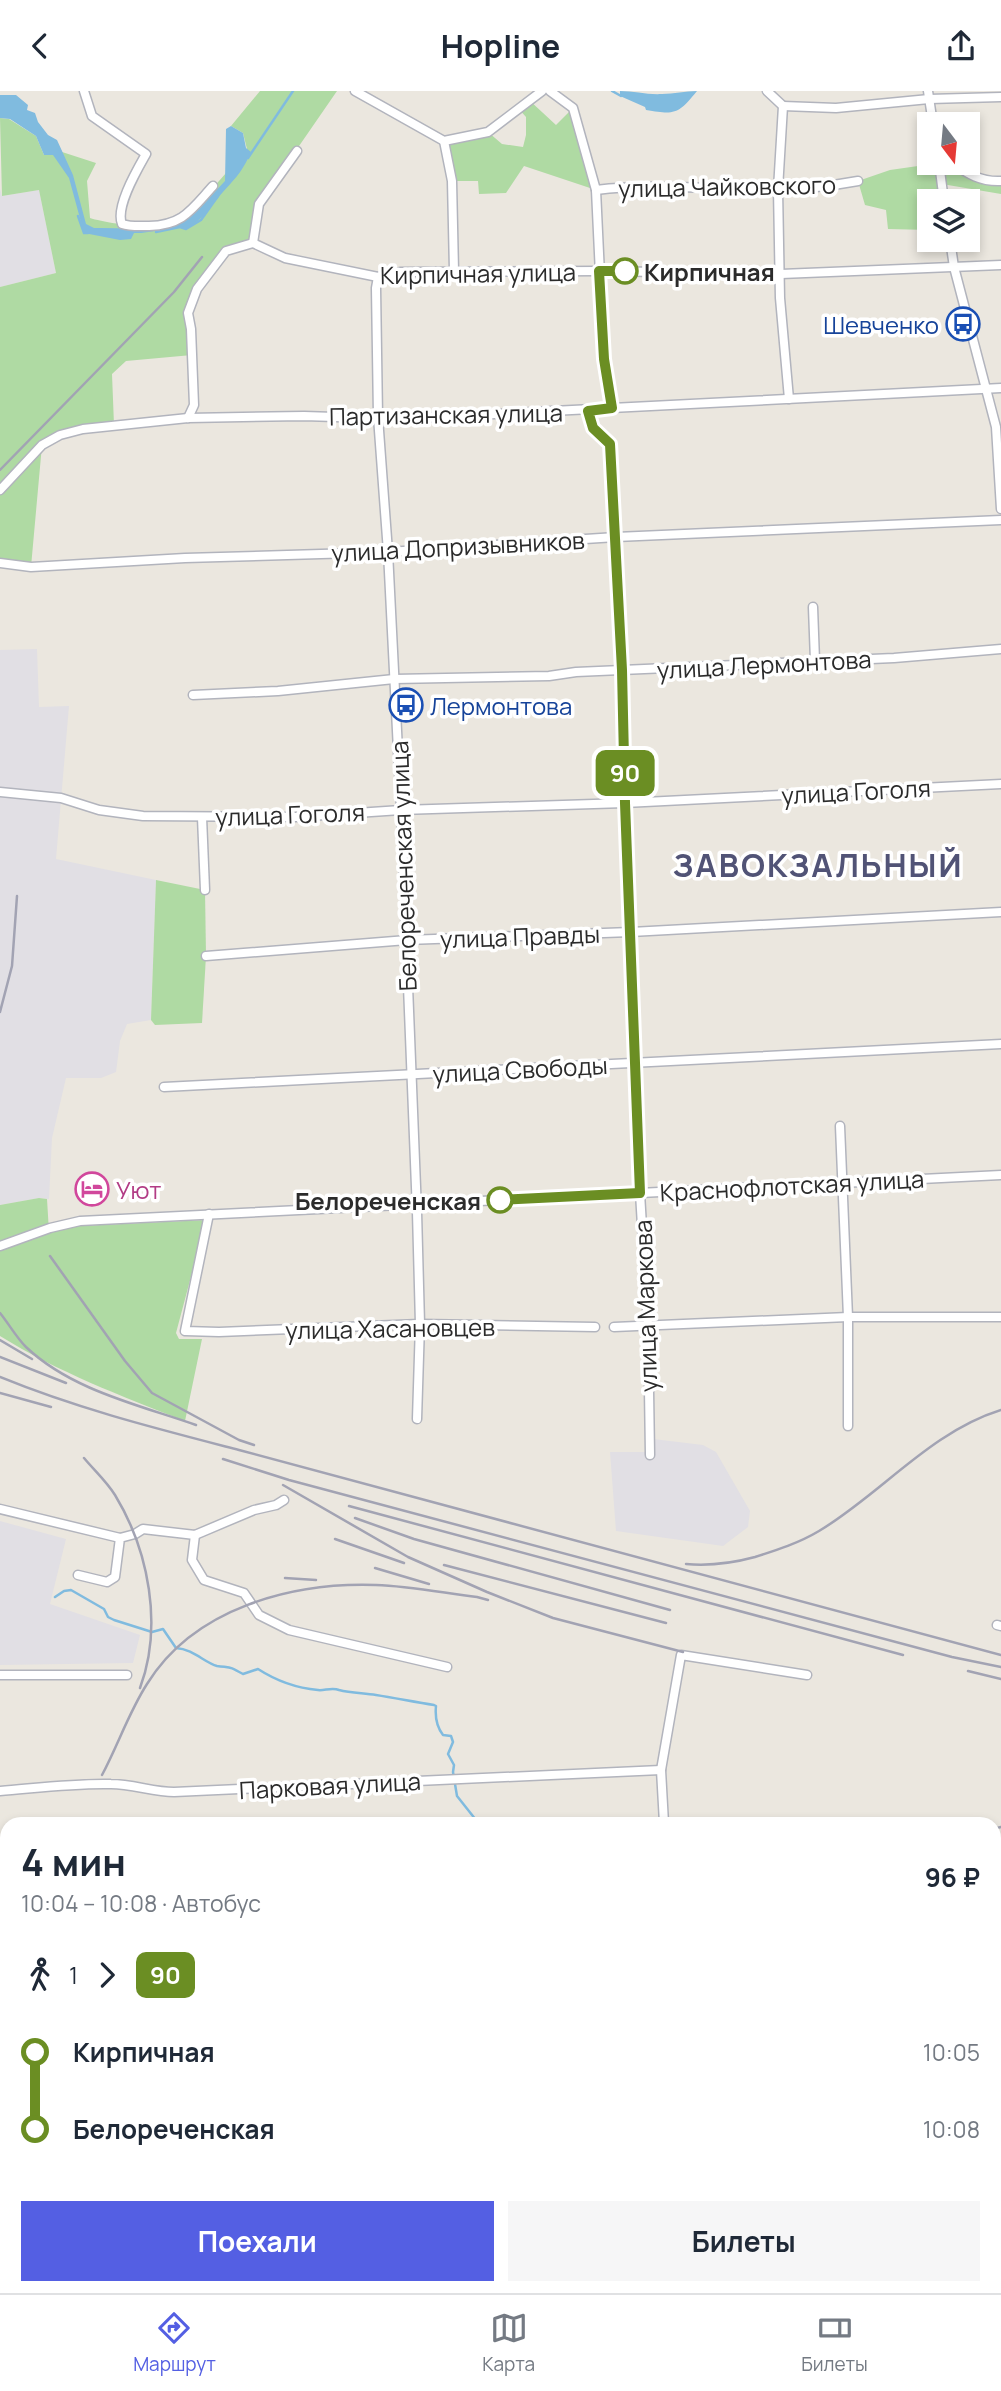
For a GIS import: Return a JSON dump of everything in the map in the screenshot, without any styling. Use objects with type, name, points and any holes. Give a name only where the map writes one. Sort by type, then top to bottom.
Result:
[{"type":"street","points":[[84,91],[92,116],[146,154],[131,181],[119,216],[121,224],[164,226],[176,223],[213,186]]},
{"type":"street","points":[[355,91],[444,141],[488,132],[542,91]]},
{"type":"street","points":[[550,91],[573,108],[596,190],[604,359],[612,408]]},
{"type":"street","points":[[767,91],[783,106],[836,108],[928,95],[1001,97]]},
{"type":"street","points":[[783,106],[778,189],[780,298],[789,399]]},
{"type":"street","points":[[444,141],[452,181],[454,271]]},
{"type":"street","points":[[188,418],[194,405],[188,313],[192,301],[197,289],[226,251],[253,243],[259,204],[297,151]]},
{"type":"street","points":[[970,175],[989,181],[1001,181]]},
{"type":"street","name":"улица Чайковского","points":[[596,190],[627,187],[778,189],[820,187],[858,181]]},
{"type":"street","name":"Кирпичная улица","points":[[253,243],[285,258],[378,277],[400,272],[454,271],[781,274],[1001,265]]},
{"type":"street","points":[[952,252],[996,427],[1001,509]]},
{"type":"street","name":"Белореченская улица","points":[[378,277],[378,417],[401,810],[417,1204],[420,1324],[417,1419]]},
{"type":"street","name":"Партизанская улица","points":[[0,490],[42,445],[61,435],[83,429],[188,418],[397,419],[1001,388]]},
{"type":"street","name":"улица Маркова","points":[[588,411],[593,428],[610,444],[616,537],[640,1193],[648,1325],[650,1455]]},
{"type":"street","name":"улица Допризывников","points":[[0,563],[31,567],[185,558],[388,552],[616,537],[1001,520]]},
{"type":"street","points":[[813,607],[815,661]]},
{"type":"street","name":"улица Лермонтова","points":[[193,695],[278,691],[394,679],[549,676],[576,672],[894,658],[1001,649]]},
{"type":"street","name":"улица Гоголя","points":[[0,792],[61,798],[99,810],[121,813],[202,817],[296,817],[1001,784]]},
{"type":"street","points":[[202,817],[205,890]]},
{"type":"street","name":"улица Правды","points":[[206,956],[407,940],[631,932],[1001,912]]},
{"type":"street","name":"улица Свободы","points":[[164,1087],[1001,1044]]},
{"type":"street","points":[[840,1126],[848,1317],[848,1426]]},
{"type":"street","name":"Краснофлотская улица","points":[[0,1245],[80,1221],[1001,1175]]},
{"type":"street","name":"улица Хасановцев","points":[[209,1214],[185,1331],[420,1324],[595,1327]]},
{"type":"street","points":[[614,1327],[848,1317],[1001,1317]]},
{"type":"street","points":[[0,1509],[120,1538],[143,1529],[195,1535],[284,1500]]},
{"type":"street","points":[[195,1535],[192,1560],[204,1580],[244,1593],[259,1615],[289,1630],[447,1667]]},
{"type":"street","points":[[78,1575],[107,1582],[115,1577],[120,1538]]},
{"type":"street","points":[[664,1817],[662,1770],[681,1655],[807,1675]]},
{"type":"street","points":[[0,1675],[127,1675]]},
{"type":"street","name":"Парковая улица","points":[[0,1791],[110,1784],[167,1792],[662,1770]]},
{"type":"shaded area","points":[[0,189],[2,196],[39,190],[56,273],[0,287]]},
{"type":"shaded area","points":[[37,649],[39,707],[69,706],[56,859],[156,880],[151,1020],[127,1024],[120,1041],[116,1072],[101,1078],[66,1078],[52,1138],[49,1199],[39,1198],[0,1205],[0,650]]},
{"type":"shaded area","points":[[645,1438],[703,1445],[716,1452],[750,1511],[748,1527],[723,1546],[616,1531],[610,1452],[645,1452]]},
{"type":"shaded area","points":[[0,1521],[66,1539],[50,1604],[140,1635],[133,1663],[0,1665]]},
{"type":"green space","points":[[260,91],[337,91],[259,204],[253,243],[226,251],[197,289],[188,313],[192,355],[126,361],[112,374],[114,425],[83,429],[42,445],[31,567],[0,563],[0,287],[56,273],[39,190],[2,196],[0,118],[9,119],[36,136],[44,155],[59,151],[96,163],[87,181],[90,218],[129,225],[161,226],[189,211],[247,149],[243,133],[231,126]]},
{"type":"green space","points":[[529,100],[556,125],[573,108],[596,190],[524,166],[506,193],[479,194],[478,181],[452,181],[444,141],[488,132],[502,144],[523,147],[526,117],[518,108]]},
{"type":"green space","points":[[917,166],[917,175],[970,175],[1001,181],[1001,194],[942,184],[941,189],[917,189],[917,230],[888,229],[886,210],[865,205],[858,181],[890,170]]},
{"type":"green space","points":[[156,880],[205,890],[206,956],[202,1023],[155,1025],[151,1020]]},
{"type":"green space","points":[[47,1199],[49,1232],[79,1226],[206,1220],[176,1333],[179,1339],[202,1339],[185,1421],[67,1372],[0,1336],[0,1205]]},
{"type":"water","points":[[620,91],[657,94],[697,91],[676,111],[664,112],[646,110],[645,107],[620,96]]},
{"type":"water","points":[[0,95],[16,95],[28,105],[27,110],[35,113],[48,135],[57,140],[73,175],[86,224],[94,228],[163,226],[188,217],[199,209],[225,181],[226,129],[231,126],[243,133],[246,148],[251,152],[232,182],[204,215],[186,229],[134,233],[131,239],[120,240],[84,233],[69,178],[53,155],[44,155],[36,136],[10,119],[0,118]]},
{"type":"waterway","points":[[248,158],[293,91]]},
{"type":"waterway","points":[[612,91],[621,96]]},
{"type":"waterway","points":[[156,232],[180,227],[186,229],[201,220],[218,196]]},
{"type":"waterway","points":[[78,216],[84,233],[88,233]]},
{"type":"waterway","points":[[55,1597],[71,1590],[104,1609],[108,1617],[114,1620],[152,1632],[163,1629],[176,1648],[243,1674],[258,1669],[279,1680],[302,1687],[336,1689],[436,1706],[439,1728],[443,1735],[451,1736],[453,1742],[448,1754],[454,1765],[457,1796],[474,1817]]},
{"type":"railway","points":[[0,470],[174,292],[202,257]]},
{"type":"railway","points":[[0,1012],[12,966],[17,896]]},
{"type":"railway","points":[[50,1256],[125,1361],[152,1393],[239,1440],[254,1445]]},
{"type":"railway","points":[[0,1313],[26,1347],[64,1375],[106,1395],[196,1425]]},
{"type":"railway","points":[[0,1340],[32,1359]]},
{"type":"railway","points":[[0,1357],[66,1383]]},
{"type":"railway","points":[[0,1377],[89,1409],[148,1426],[1001,1655]]},
{"type":"railway","points":[[0,1393],[51,1407]]},
{"type":"railway","points":[[686,1564],[738,1561],[804,1539],[842,1516],[951,1433],[1001,1410]]},
{"type":"railway","points":[[84,1458],[115,1495],[127,1517],[144,1564],[149,1589],[151,1640],[140,1688]]},
{"type":"railway","points":[[223,1459],[289,1480],[952,1657],[1001,1667]]},
{"type":"railway","points":[[283,1485],[408,1557],[487,1592],[553,1618],[683,1652]]},
{"type":"railway","points":[[349,1506],[903,1655]]},
{"type":"railway","points":[[355,1518],[414,1539],[670,1610]]},
{"type":"railway","points":[[335,1539],[404,1563]]},
{"type":"railway","points":[[444,1565],[666,1623]]},
{"type":"railway","points":[[375,1568],[429,1584]]},
{"type":"railway","points":[[285,1578],[316,1580]]},
{"type":"railway","points":[[102,1775],[147,1684],[167,1658],[191,1636],[218,1618],[279,1595],[344,1585],[401,1587],[488,1600]]},
{"type":"railway","points":[[968,1671],[1001,1679]]},
{"type":"bus line","name":"90","points":[[500,1200],[640,1193],[622,670],[610,444],[593,428],[588,411],[612,408],[604,359],[599,271],[625,271]]},
{"type":"place","name":"Кирпичная","points":[[625,271]]},
{"type":"place","name":"Шевченко","points":[[963,324]]},
{"type":"place","name":"Лермонтова","points":[[406,705]]},
{"type":"place","name":"Уют","points":[[92,1189]]},
{"type":"place","name":"Белореченская","points":[[500,1200]]},
{"type":"district","name":"ЗАВОКЗАЛЬНЫЙ","points":[[818,865]]}]
